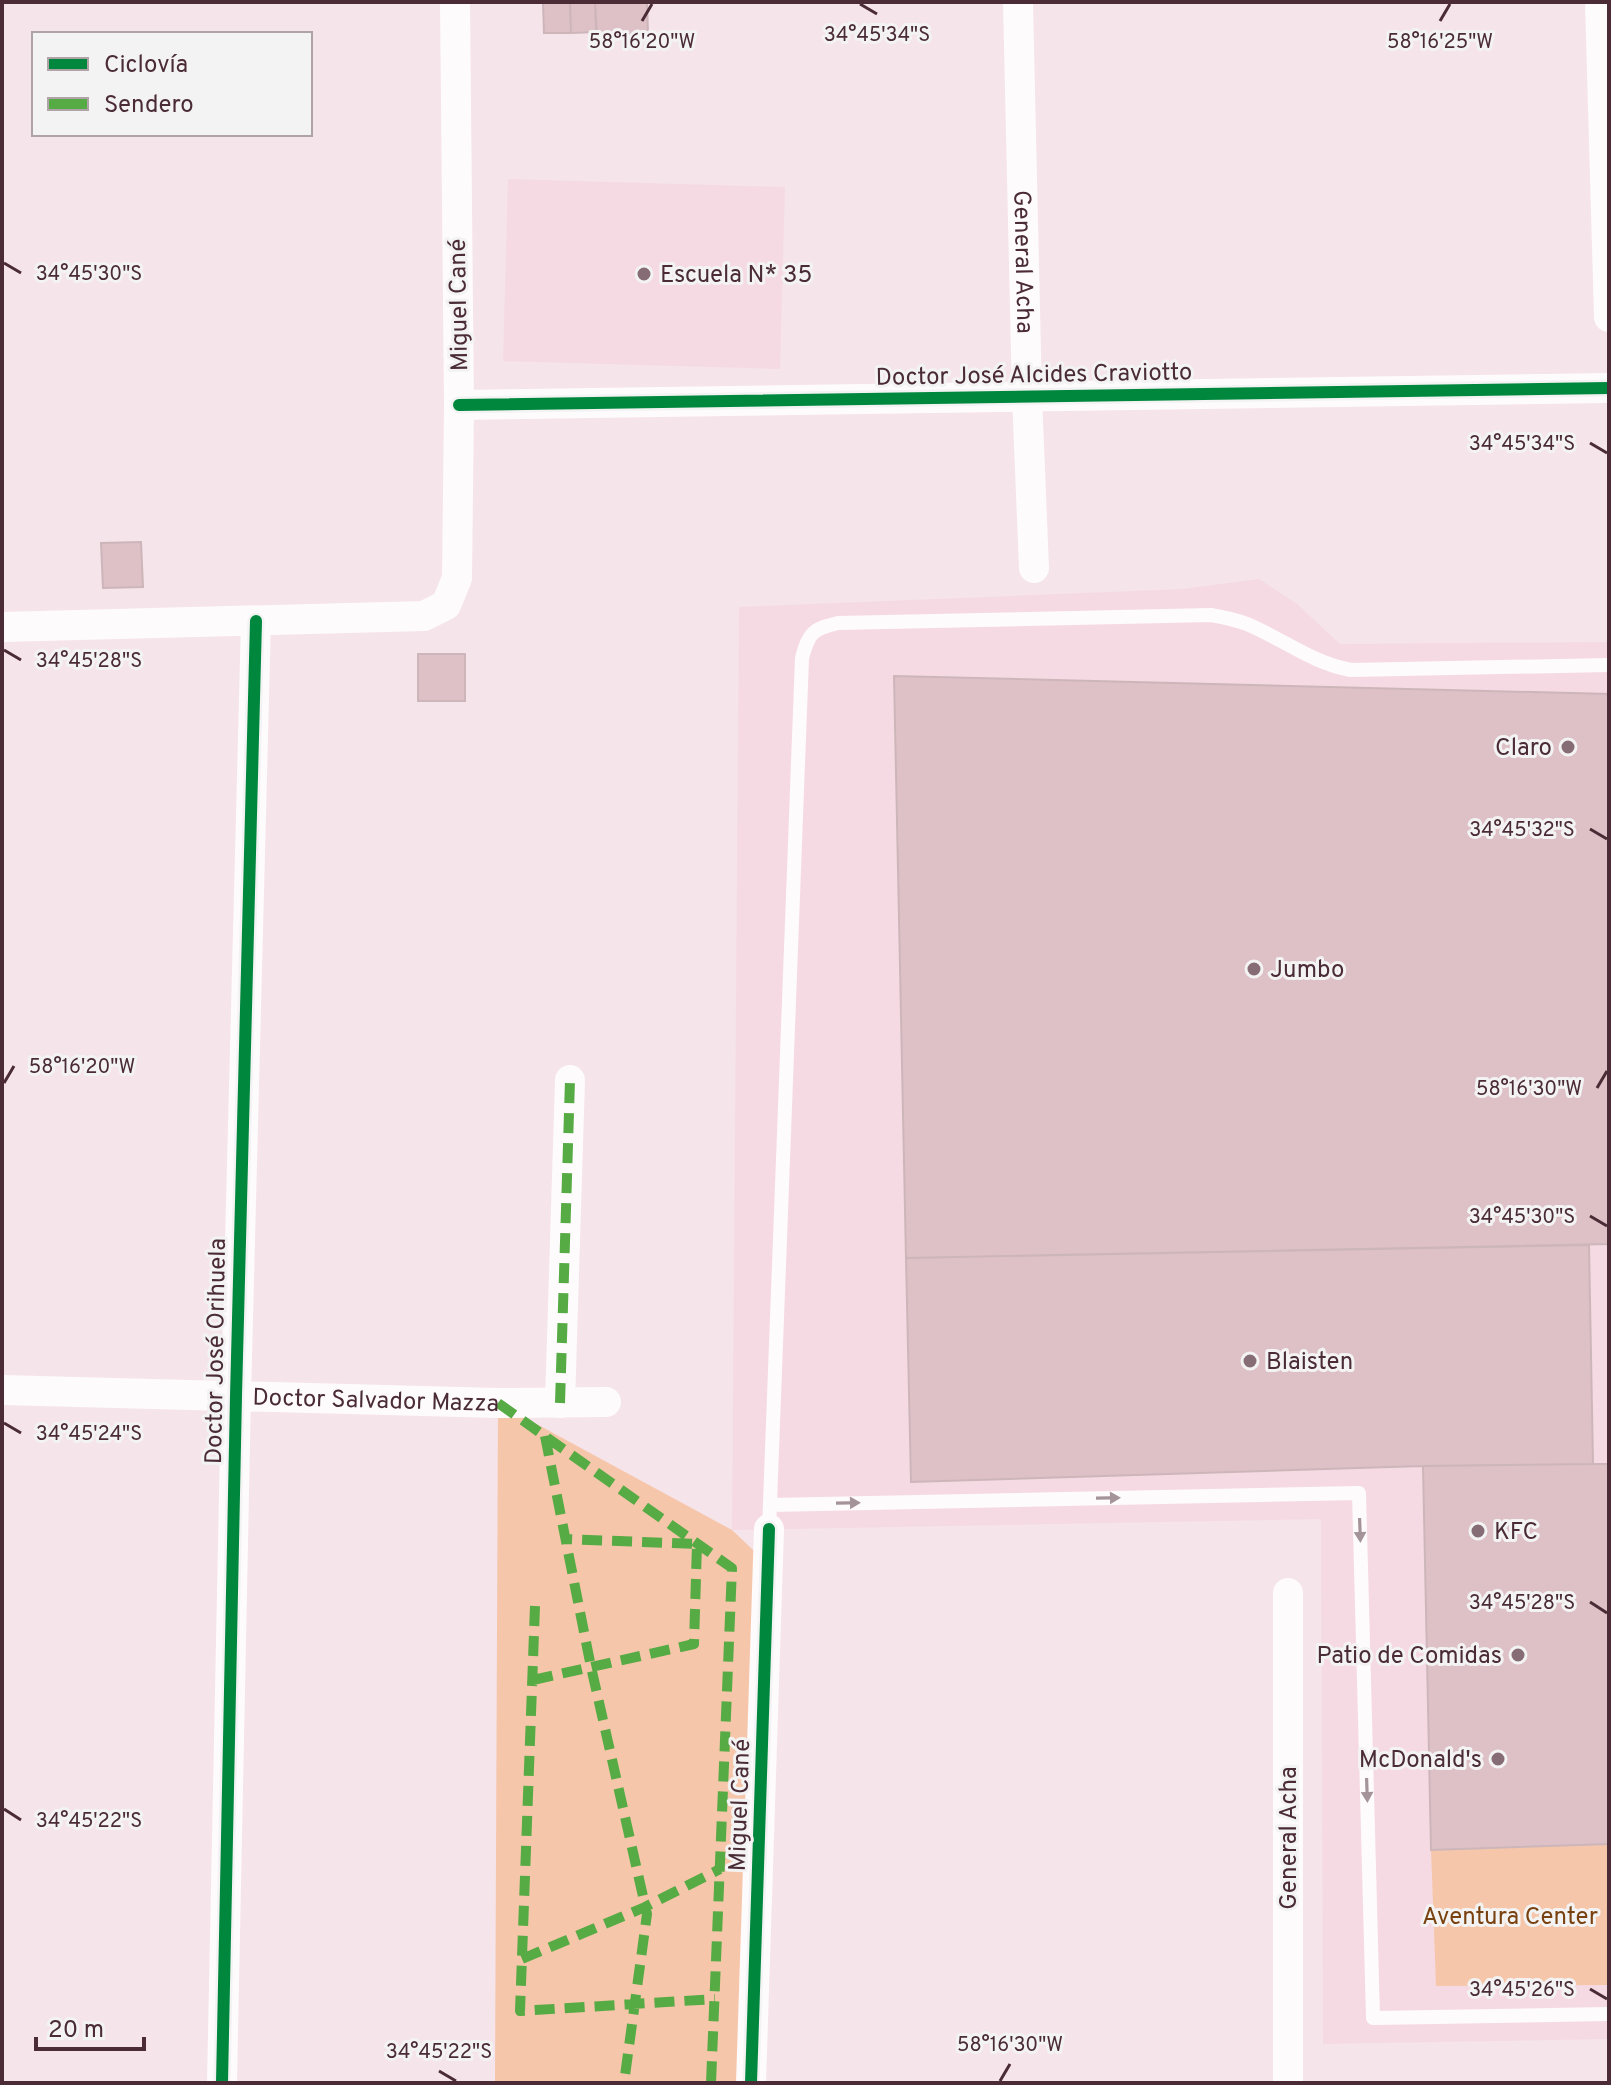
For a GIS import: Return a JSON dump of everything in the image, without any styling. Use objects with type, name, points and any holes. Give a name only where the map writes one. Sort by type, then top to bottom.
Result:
[{"type":"street","name":"Miguel Cané","points":[[256,621],[424,616],[446,605],[457,578],[459,405],[455,2]]},
{"type":"street","name":"General Acha","points":[[1018,2],[1034,568]]},
{"type":"street","points":[[1600,2],[1609,317]]},
{"type":"street","name":"Doctor José Alcides Craviotto","points":[[459,405],[1609,388]]},
{"type":"street","points":[[2,627],[256,621]]},
{"type":"street","name":"Doctor José Orihuela","points":[[222,2083],[256,621]]},
{"type":"street","points":[[560,1403],[570,1080]]},
{"type":"street","name":"Doctor Salvador Mazza","points":[[2,1390],[498,1403],[606,1402]]},
{"type":"street","name":"Miguel Cané","points":[[751,2083],[770,1517]]},
{"type":"street","name":"General Acha","points":[[1288,1593],[1288,2083]]},
{"type":"lane","points":[[1609,665],[1351,670],[1316,661],[1249,625],[1211,615],[838,623],[818,628],[806,642],[802,658],[770,1517],[1359,1493],[1373,2018],[1609,2014]]},
{"type":"shaded area","name":"Escuela N* 35","points":[[508,179],[785,187],[780,369],[503,361]]},
{"type":"shaded area","points":[[1259,579],[1297,604],[1340,644],[1609,642],[1609,2039],[1323,2044],[1321,1519],[732,1530],[739,607],[1183,589]]},
{"type":"green space","points":[[498,1403],[732,1530],[769,1565],[751,2083],[495,2083]]},
{"type":"green space","name":"Aventura Center","points":[[1609,1844],[1609,1985],[1436,1986],[1431,1850]]},
{"type":"building","points":[[543,2],[570,2],[571,33],[544,33]]},
{"type":"building","points":[[570,2],[595,2],[596,32],[571,33]]},
{"type":"building","points":[[595,2],[647,2],[648,33],[597,35]]},
{"type":"building","points":[[141,542],[143,587],[103,588],[101,543]]},
{"type":"building","points":[[418,654],[465,654],[465,701],[418,701]]},
{"type":"building","name":"Jumbo","points":[[894,676],[1609,694],[1609,1244],[906,1258]]},
{"type":"building","name":"Blaisten","points":[[1589,1245],[1593,1464],[1423,1466],[911,1482],[906,1258]]},
{"type":"building","name":"Patio de Comidas","points":[[1609,1464],[1609,1844],[1431,1850],[1423,1466]]},
{"type":"marked path","points":[[560,1403],[570,1080]]},
{"type":"marked path","points":[[498,1403],[732,1568],[711,2083]]},
{"type":"marked path","points":[[545,1436],[591,1667],[647,1914],[624,2083]]},
{"type":"marked path","points":[[533,1680],[694,1644],[697,1544],[565,1539]]},
{"type":"marked path","points":[[535,1606],[520,2011],[715,1999]]},
{"type":"marked path","points":[[522,1959],[645,1907],[720,1869]]},
{"type":"cycle path","points":[[459,405],[1609,388]]},
{"type":"cycle path","points":[[222,2083],[256,621]]},
{"type":"cycle path","points":[[751,2083],[769,1529]]},
{"type":"place","name":"Escuela N* 35","points":[[644,274]]},
{"type":"place","name":"Claro","points":[[1568,747]]},
{"type":"place","name":"Jumbo","points":[[1254,969]]},
{"type":"place","name":"Blaisten","points":[[1250,1361]]},
{"type":"place","name":"KFC","points":[[1478,1531]]},
{"type":"place","name":"Patio de Comidas","points":[[1518,1655]]},
{"type":"place","name":"McDonald's","points":[[1498,1759]]}]
